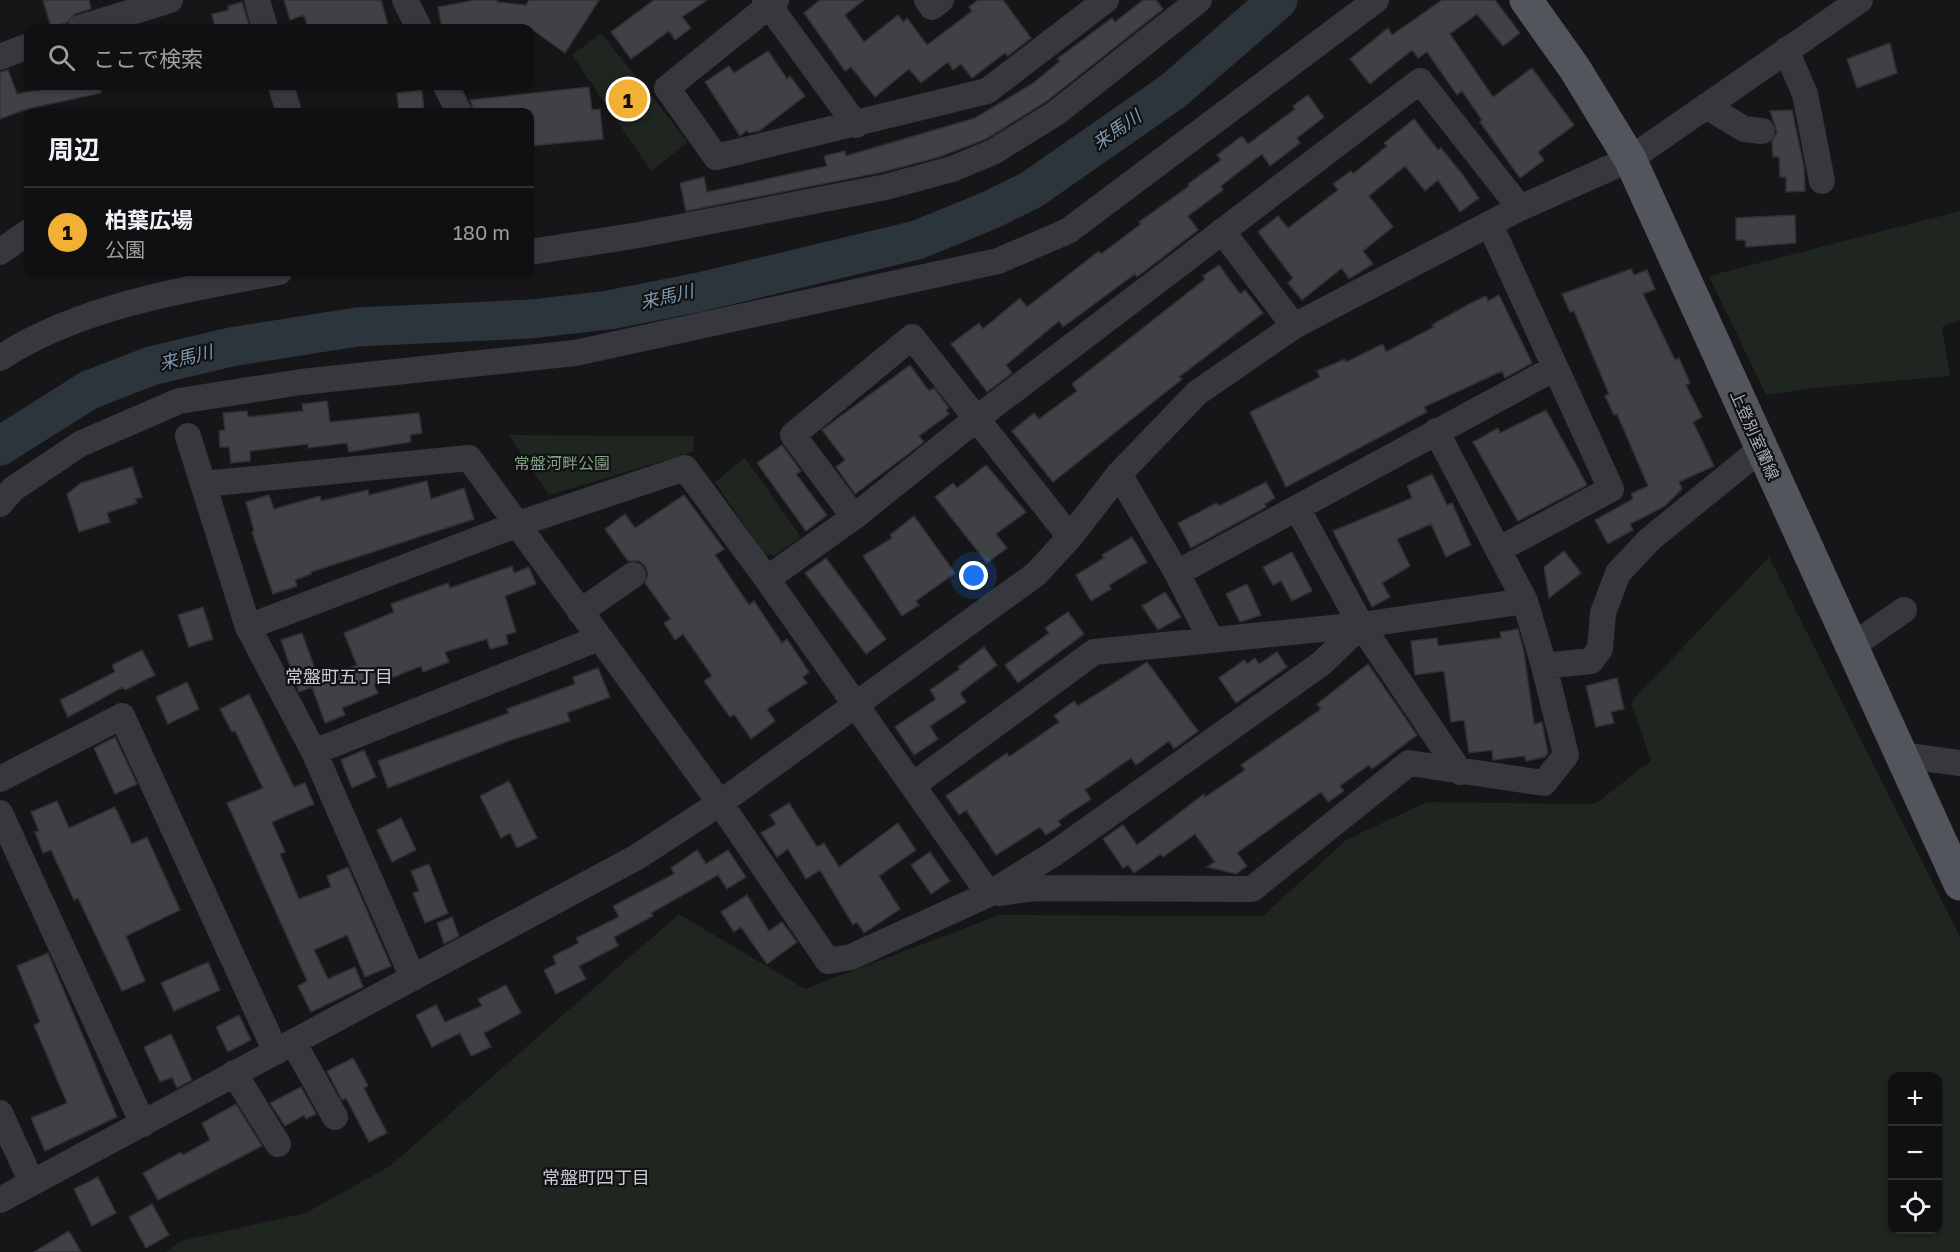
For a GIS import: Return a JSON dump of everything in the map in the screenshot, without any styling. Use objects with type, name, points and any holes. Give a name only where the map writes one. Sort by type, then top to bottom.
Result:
[{"type":"main road","name":"上登別室蘭線","points":[[1526,0],[1575,69],[1630,159],[1960,884]]},
{"type":"street","points":[[94,24],[170,0]]},
{"type":"street","points":[[257,0],[264,24]]},
{"type":"street","points":[[405,0],[417,24]]},
{"type":"street","points":[[927,0],[932,7],[941,0]]},
{"type":"street","points":[[856,125],[770,2],[667,88],[716,157],[856,125],[987,91],[1106,0]]},
{"type":"street","points":[[534,251],[639,235],[886,187],[952,169],[993,152],[1056,113],[1199,0]]},
{"type":"street","points":[[0,504],[13,489],[80,444],[179,401],[301,382],[575,353],[998,261],[1068,231],[1376,0]]},
{"type":"street","points":[[0,1200],[637,857],[720,803],[1036,574],[1070,537],[1119,474],[1197,393],[1294,326],[1520,208],[1630,159],[1860,0]]},
{"type":"street","points":[[0,57],[24,48]]},
{"type":"street","points":[[1786,50],[1805,94],[1822,181]]},
{"type":"street","points":[[767,579],[854,517],[976,418],[1420,81],[1520,208]]},
{"type":"street","points":[[282,90],[287,108]]},
{"type":"street","points":[[448,90],[457,108]]},
{"type":"street","points":[[1706,105],[1743,129],[1762,131]]},
{"type":"street","points":[[1490,225],[1611,489],[1498,550]]},
{"type":"street","points":[[1222,231],[1294,326]]},
{"type":"street","points":[[0,252],[24,235]]},
{"type":"street","points":[[0,358],[30,338],[156,295],[258,276]]},
{"type":"street","points":[[854,517],[793,435],[912,337],[1070,537]]},
{"type":"street","points":[[1177,573],[1555,368]]},
{"type":"street","points":[[989,894],[1036,888],[1252,888],[1409,763],[1544,783],[1566,755],[1525,602],[1436,431]]},
{"type":"street","points":[[188,436],[248,627],[314,752],[413,978]]},
{"type":"street","points":[[1544,666],[1592,661],[1600,649],[1603,613],[1618,573],[1650,539],[1761,448]]},
{"type":"street","points":[[203,484],[469,458],[720,803],[828,961],[851,957],[989,894],[1055,853],[1322,663],[1361,626]]},
{"type":"street","points":[[248,627],[518,525],[685,468],[857,705],[989,894]]},
{"type":"street","points":[[1119,474],[1177,573],[1212,640]]},
{"type":"street","points":[[1297,508],[1361,626],[1460,772]]},
{"type":"street","points":[[580,612],[633,575]]},
{"type":"street","points":[[914,785],[1094,652],[1361,626],[1525,602]]},
{"type":"street","points":[[1852,646],[1904,610]]},
{"type":"street","points":[[314,752],[599,638]]},
{"type":"street","points":[[0,779],[122,716],[285,1047],[335,1117]]},
{"type":"street","points":[[1901,755],[1960,763]]},
{"type":"street","points":[[0,813],[143,1124]]},
{"type":"street","points":[[234,1073],[278,1144]]},
{"type":"street","points":[[0,1113],[32,1183]]},
{"type":"green space","points":[[601,33],[688,142],[651,171],[572,55]]},
{"type":"green space","points":[[1960,211],[1960,320],[1942,327],[1950,376],[1823,387],[1766,395],[1709,276]]},
{"type":"green space","name":"常盤河畔公園","points":[[509,435],[694,436],[693,452],[549,495]]},
{"type":"green space","points":[[745,458],[801,537],[774,556],[763,553],[715,482]]},
{"type":"green space","points":[[1769,557],[1960,937],[1960,1252],[166,1252],[181,1241],[306,1213],[390,1166],[679,914],[805,989],[999,915],[1263,916],[1346,840],[1427,802],[1595,804],[1651,761],[1631,702]]},
{"type":"building","points":[[43,0],[89,0],[91,9],[75,14],[66,23],[50,24]]},
{"type":"building","points":[[284,0],[381,0],[388,24],[307,24],[304,15],[290,20]]},
{"type":"building","points":[[475,0],[497,0],[497,2],[526,5],[529,0],[599,0],[565,53],[534,31],[534,24],[441,24],[438,7]]},
{"type":"building","points":[[654,0],[707,0],[682,17],[691,28],[675,40],[669,31],[631,59],[611,32]]},
{"type":"building","points":[[820,0],[864,0],[845,15],[864,42],[898,15],[903,22],[907,18],[927,45],[972,11],[969,7],[978,0],[1003,0],[1031,38],[1008,56],[1005,53],[972,78],[961,64],[953,70],[948,62],[921,83],[909,69],[875,97],[851,67],[845,71],[804,13]]},
{"type":"building","points":[[1143,0],[1156,0],[1163,9],[1047,101],[986,139],[939,157],[883,172],[686,211],[680,183],[704,177],[707,192],[827,166],[824,156],[845,151],[846,156],[975,118],[1032,84],[1060,61],[1057,59],[1112,18],[1115,22]]},
{"type":"building","points":[[1442,0],[1495,0],[1520,33],[1503,46],[1477,14],[1450,34],[1493,97],[1532,68],[1574,125],[1538,152],[1544,160],[1520,178],[1480,122],[1482,120],[1462,91],[1457,95],[1427,52],[1418,58],[1412,50],[1370,84],[1350,59],[1388,28],[1392,35]]},
{"type":"building","points":[[242,2],[249,24],[214,24],[212,14],[229,10],[228,6]]},
{"type":"building","points":[[1890,43],[1897,73],[1857,88],[1847,59]]},
{"type":"building","points":[[768,51],[787,79],[790,76],[805,96],[759,131],[749,133],[747,130],[740,136],[705,82],[729,66],[734,73]]},
{"type":"building","points":[[8,70],[17,94],[38,90],[101,90],[101,93],[24,108],[24,110],[0,119],[0,72]]},
{"type":"building","points":[[589,87],[592,110],[600,109],[603,139],[534,146],[534,108],[473,108],[470,100]]},
{"type":"building","points":[[422,90],[424,108],[399,108],[397,93]]},
{"type":"building","points":[[1308,95],[1324,117],[1297,138],[1300,143],[1270,166],[1262,154],[1221,186],[1223,190],[1188,216],[1198,230],[1137,277],[1135,274],[1063,327],[1059,321],[1006,365],[1012,373],[987,392],[951,344],[979,323],[983,329],[1020,298],[1027,307],[1099,251],[1101,254],[1141,224],[1139,222],[1189,186],[1188,184],[1221,160],[1217,155],[1242,136],[1248,144],[1295,109],[1293,106]]},
{"type":"building","points":[[1792,110],[1804,167],[1805,191],[1786,192],[1786,177],[1780,177],[1779,157],[1773,157],[1772,141],[1777,132],[1770,111]]},
{"type":"building","points":[[1414,119],[1438,150],[1441,148],[1479,198],[1460,212],[1438,180],[1425,191],[1405,166],[1369,196],[1393,227],[1363,251],[1373,264],[1349,279],[1342,268],[1302,300],[1288,283],[1293,278],[1258,232],[1278,216],[1288,228],[1338,190],[1333,184],[1351,171],[1353,174],[1387,146],[1384,143]]},
{"type":"building","points":[[1795,215],[1796,243],[1746,247],[1745,240],[1736,240],[1736,218]]},
{"type":"building","points":[[1219,265],[1240,294],[1245,290],[1263,313],[1179,377],[1182,379],[1053,482],[1012,431],[1034,413],[1039,419],[1077,391],[1072,384],[1205,279],[1203,276]]},
{"type":"building","points":[[1631,269],[1634,275],[1647,270],[1655,289],[1643,294],[1675,360],[1679,358],[1690,383],[1686,385],[1702,417],[1693,422],[1714,466],[1679,482],[1682,489],[1665,506],[1630,524],[1633,530],[1608,544],[1595,520],[1633,499],[1631,494],[1648,486],[1617,414],[1614,415],[1605,396],[1609,394],[1574,311],[1570,312],[1562,294]]},
{"type":"building","points":[[1499,295],[1532,363],[1505,378],[1502,371],[1424,407],[1427,412],[1286,487],[1250,412],[1320,377],[1317,371],[1345,359],[1346,362],[1383,344],[1386,352],[1434,327],[1432,325],[1469,304],[1486,296],[1488,301]]},
{"type":"building","points":[[910,365],[929,391],[934,388],[949,408],[946,410],[949,414],[919,436],[924,442],[855,494],[836,467],[845,460],[822,430]]},
{"type":"building","points":[[327,401],[330,422],[419,413],[422,433],[410,435],[411,442],[349,452],[347,443],[308,448],[308,444],[250,451],[250,461],[231,463],[229,447],[220,447],[219,431],[225,430],[223,413],[247,411],[248,417],[303,411],[302,404]]},
{"type":"building","points":[[1546,410],[1587,485],[1518,521],[1473,442],[1498,428],[1500,433]]},
{"type":"building","points":[[782,445],[801,471],[796,474],[827,515],[806,531],[757,463]]},
{"type":"building","points":[[986,465],[1026,512],[996,534],[1007,548],[987,563],[935,497],[953,483],[957,488]]},
{"type":"building","points":[[132,467],[142,497],[135,499],[137,503],[107,513],[110,522],[79,532],[67,494],[81,483]]},
{"type":"building","points":[[1432,474],[1447,505],[1452,503],[1471,545],[1446,557],[1431,524],[1397,539],[1410,566],[1382,583],[1390,597],[1372,607],[1333,531],[1412,498],[1407,486]]},
{"type":"building","points":[[427,481],[431,499],[464,488],[474,519],[311,572],[295,580],[297,586],[273,594],[252,532],[254,531],[246,502],[269,495],[274,509],[320,496],[321,501],[368,490],[369,495]]},
{"type":"building","points":[[1266,482],[1275,498],[1265,504],[1266,507],[1191,548],[1178,523],[1217,503],[1219,506]]},
{"type":"building","points":[[684,495],[724,549],[715,555],[749,605],[754,601],[782,643],[787,639],[809,672],[803,677],[807,683],[767,709],[775,721],[751,739],[734,714],[730,717],[704,681],[712,676],[683,634],[675,640],[664,623],[671,619],[645,583],[648,574],[645,566],[639,561],[628,561],[605,529],[625,514],[635,528]]},
{"type":"building","points":[[914,516],[955,573],[916,601],[919,605],[902,616],[863,556],[892,538],[890,535]]},
{"type":"building","points":[[1132,537],[1147,562],[1109,585],[1111,589],[1091,601],[1076,575],[1104,558],[1102,555]]},
{"type":"building","points":[[1564,551],[1581,573],[1549,598],[1544,567]]},
{"type":"building","points":[[1292,552],[1312,591],[1292,601],[1281,581],[1273,585],[1263,567]]},
{"type":"building","points":[[826,558],[886,639],[866,654],[805,573]]},
{"type":"building","points":[[512,566],[514,573],[529,567],[536,584],[505,596],[516,632],[506,635],[508,644],[490,649],[487,639],[445,652],[449,662],[423,672],[421,666],[374,685],[378,693],[342,708],[345,715],[325,723],[312,687],[299,692],[281,640],[302,633],[319,680],[357,665],[344,633],[394,612],[391,604],[448,583],[450,588]]},
{"type":"building","points":[[1247,584],[1261,615],[1240,622],[1226,594]]},
{"type":"building","points":[[1165,592],[1181,617],[1158,630],[1142,606]]},
{"type":"building","points":[[203,607],[213,639],[189,647],[178,615]]},
{"type":"building","points":[[1068,612],[1084,634],[1018,683],[1005,665],[1049,633],[1045,628]]},
{"type":"building","points":[[1518,629],[1524,652],[1534,724],[1542,722],[1548,753],[1545,757],[1526,761],[1525,756],[1493,760],[1492,750],[1469,753],[1464,720],[1451,722],[1444,671],[1415,675],[1411,641],[1437,638],[1438,646],[1501,638],[1500,632]]},
{"type":"building","points":[[984,647],[997,665],[960,693],[966,702],[930,726],[938,739],[914,755],[895,727],[936,699],[930,690],[960,669],[958,667]]},
{"type":"building","points":[[142,650],[155,675],[125,690],[123,687],[68,717],[60,700],[115,672],[112,665]]},
{"type":"building","points":[[1277,652],[1287,667],[1236,703],[1219,678],[1244,660],[1247,664],[1255,658],[1259,664]]},
{"type":"building","points":[[1147,662],[1198,731],[1174,749],[1169,741],[1136,765],[1131,758],[1085,790],[1091,799],[1058,821],[1061,825],[1046,835],[1040,827],[996,855],[966,810],[959,815],[946,796],[1007,753],[1009,757],[1059,722],[1054,716],[1074,701],[1078,706]]},
{"type":"building","points":[[1368,664],[1417,735],[1372,769],[1369,765],[1340,786],[1344,791],[1328,802],[1321,792],[1237,853],[1247,866],[1236,874],[1207,867],[1215,862],[1195,834],[1163,857],[1161,854],[1134,873],[1128,865],[1123,868],[1103,839],[1123,825],[1137,845],[1204,794],[1205,797],[1245,770],[1241,765],[1321,709],[1317,704]]},
{"type":"building","points":[[598,668],[610,697],[567,713],[570,721],[508,741],[388,788],[378,761],[509,713],[507,709],[575,684],[573,677]]},
{"type":"building","points":[[1617,678],[1624,709],[1611,712],[1614,723],[1596,727],[1586,686]]},
{"type":"building","points":[[187,682],[199,709],[168,724],[156,697]]},
{"type":"building","points":[[249,694],[294,787],[305,783],[314,804],[272,822],[285,852],[280,854],[299,899],[331,887],[327,876],[348,867],[391,966],[365,977],[347,935],[314,950],[328,979],[355,967],[363,987],[311,1012],[298,986],[307,981],[227,803],[263,788],[235,731],[232,732],[220,709]]},
{"type":"building","points":[[115,737],[137,784],[115,794],[94,748]]},
{"type":"building","points":[[364,750],[376,777],[352,788],[341,760]]},
{"type":"building","points":[[509,781],[537,838],[517,848],[510,833],[501,838],[480,796]]},
{"type":"building","points":[[57,801],[69,828],[115,807],[132,844],[147,837],[180,910],[126,936],[145,981],[122,991],[78,898],[74,900],[51,850],[43,853],[35,832],[39,831],[31,812]]},
{"type":"building","points":[[789,803],[817,847],[824,843],[839,867],[898,823],[916,850],[879,876],[900,909],[864,933],[857,922],[853,925],[820,870],[806,879],[788,849],[777,857],[761,833],[776,824],[770,815]]},
{"type":"building","points":[[401,818],[416,850],[392,862],[377,830]]},
{"type":"building","points":[[697,850],[706,864],[728,850],[746,877],[727,889],[718,875],[651,913],[653,916],[614,937],[618,946],[579,966],[586,979],[556,994],[544,970],[556,964],[553,956],[579,943],[576,938],[619,917],[613,906],[674,874],[671,868]]},
{"type":"building","points":[[930,852],[950,881],[931,894],[911,865]]},
{"type":"building","points":[[429,864],[448,913],[425,923],[413,893],[419,891],[411,871]]},
{"type":"building","points":[[747,895],[769,931],[782,922],[797,942],[767,964],[741,927],[734,932],[721,912]]},
{"type":"building","points":[[452,917],[459,936],[444,944],[437,923]]},
{"type":"building","points":[[48,953],[117,1117],[45,1151],[31,1118],[67,1103],[34,1025],[40,1022],[17,966]]},
{"type":"building","points":[[208,962],[220,990],[174,1011],[161,983]]},
{"type":"building","points":[[506,985],[521,1013],[484,1033],[491,1047],[471,1056],[460,1033],[432,1047],[416,1015],[436,1005],[445,1022],[482,1006],[478,999]]},
{"type":"building","points":[[239,1015],[251,1040],[228,1052],[216,1027]]},
{"type":"building","points":[[171,1034],[192,1080],[177,1088],[172,1077],[160,1082],[144,1047]]},
{"type":"building","points":[[353,1058],[368,1086],[364,1088],[387,1133],[369,1142],[346,1098],[342,1100],[327,1071]]},
{"type":"building","points":[[301,1087],[316,1114],[306,1119],[304,1115],[285,1126],[270,1103]]},
{"type":"building","points":[[236,1104],[262,1146],[158,1200],[143,1173],[181,1152],[183,1155],[210,1140],[202,1123]]},
{"type":"building","points":[[98,1177],[116,1213],[92,1226],[74,1189]]},
{"type":"building","points":[[152,1204],[169,1235],[146,1248],[129,1217]]},
{"type":"building","points":[[69,1231],[81,1252],[34,1252]]},
{"type":"waterway","name":"来馬川","points":[[0,446],[89,390],[151,366],[231,347],[357,327],[531,319],[609,310],[700,292],[917,240],[988,211],[1031,190],[1173,91],[1278,0]]},
{"type":"place","name":"柏葉広場","points":[[628,99]]},
{"type":"district","name":"常盤町五丁目","points":[[339,677]]},
{"type":"district","name":"常盤町四丁目","points":[[596,1178]]}]
